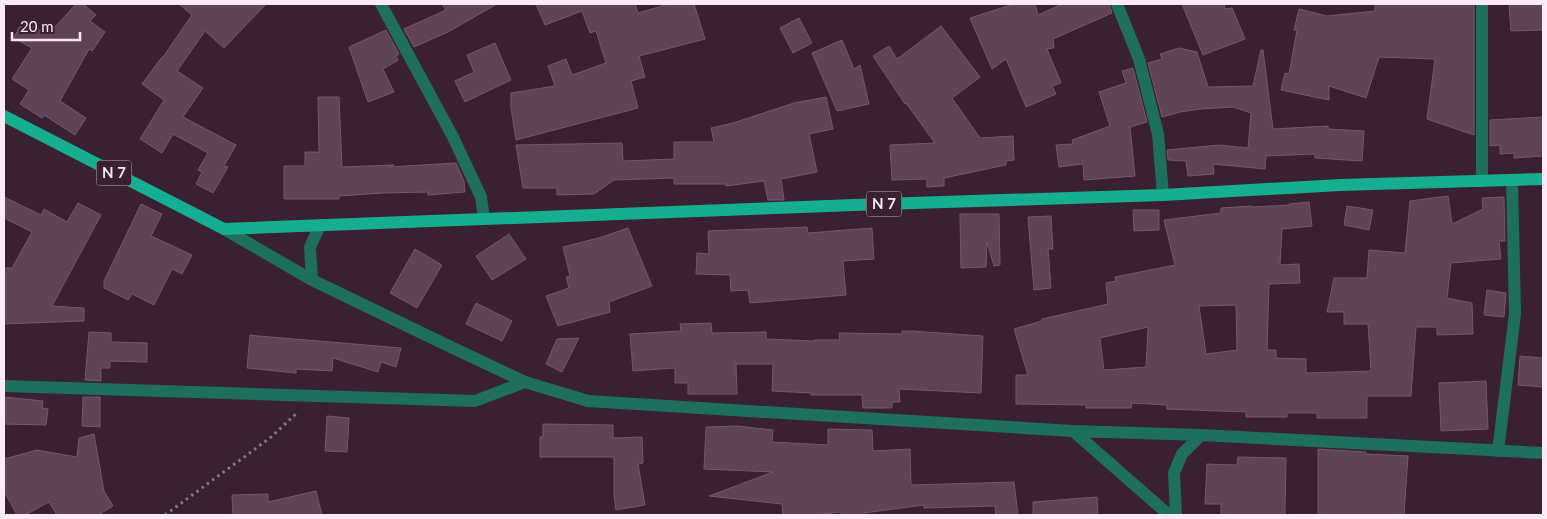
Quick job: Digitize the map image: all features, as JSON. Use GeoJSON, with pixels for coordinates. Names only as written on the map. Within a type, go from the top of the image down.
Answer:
{"type":"FeatureCollection","features":[{"type":"Feature","properties":{"kind":"main road","name":"N 7"},"geometry":{"type":"LineString","coordinates":[[4,116],[224,229],[1163,196],[1340,185],[1543,179]]}},
{"type":"Feature","properties":{"kind":"street"},"geometry":{"type":"LineString","coordinates":[[381,4],[453,137],[481,197],[484,219]]}},
{"type":"Feature","properties":{"kind":"street"},"geometry":{"type":"LineString","coordinates":[[1117,4],[1139,59],[1158,134],[1163,196]]}},
{"type":"Feature","properties":{"kind":"street"},"geometry":{"type":"LineString","coordinates":[[1482,4],[1482,181]]}},
{"type":"Feature","properties":{"kind":"street"},"geometry":{"type":"LineString","coordinates":[[1498,452],[1514,314],[1512,181]]}},
{"type":"Feature","properties":{"kind":"street"},"geometry":{"type":"LineString","coordinates":[[312,280],[310,247],[320,226]]}},
{"type":"Feature","properties":{"kind":"street"},"geometry":{"type":"LineString","coordinates":[[224,229],[312,280],[525,382],[588,401],[1074,431],[1201,435],[1543,453]]}},
{"type":"Feature","properties":{"kind":"street"},"geometry":{"type":"LineString","coordinates":[[4,386],[475,401],[525,382]]}},
{"type":"Feature","properties":{"kind":"street"},"geometry":{"type":"LineString","coordinates":[[1074,431],[1168,515]]}},
{"type":"Feature","properties":{"kind":"street"},"geometry":{"type":"LineString","coordinates":[[1176,515],[1174,473],[1182,454],[1201,435]]}},
{"type":"Feature","properties":{"kind":"path"},"geometry":{"type":"LineString","coordinates":[[165,515],[270,438],[316,396]]}},
{"type":"Feature","properties":{"kind":"building"},"geometry":{"type":"Polygon","coordinates":[[[76,4],[83,4],[96,15],[90,21],[105,32],[92,51],[89,49],[60,101],[86,118],[75,135],[44,115],[42,118],[20,104],[29,90],[12,79],[32,48],[14,38],[22,21],[43,32],[49,24],[55,27],[76,4]]]}},
{"type":"Feature","properties":{"kind":"building"},"geometry":{"type":"Polygon","coordinates":[[[179,4],[266,4],[224,48],[205,31],[177,71],[203,88],[183,117],[236,145],[224,166],[228,167],[213,193],[196,184],[202,172],[198,170],[208,153],[173,134],[162,153],[140,139],[164,100],[142,84],[192,15],[179,4]]]}},
{"type":"Feature","properties":{"kind":"building"},"geometry":{"type":"Polygon","coordinates":[[[442,4],[497,4],[448,32],[414,47],[404,29],[446,10],[442,4]]]}},
{"type":"Feature","properties":{"kind":"building"},"geometry":{"type":"Polygon","coordinates":[[[536,4],[635,4],[638,13],[669,4],[694,4],[705,39],[639,56],[645,77],[631,81],[638,108],[516,140],[511,108],[511,93],[555,86],[548,66],[566,59],[572,75],[606,63],[596,31],[590,33],[582,11],[545,25],[536,4]]]}},
{"type":"Feature","properties":{"kind":"building"},"geometry":{"type":"Polygon","coordinates":[[[1014,4],[1035,4],[1038,15],[1062,4],[1109,4],[1112,13],[1053,39],[1054,48],[1047,49],[1061,83],[1052,86],[1056,94],[1026,107],[1006,59],[992,69],[970,18],[1014,4]]]}},
{"type":"Feature","properties":{"kind":"building"},"geometry":{"type":"Polygon","coordinates":[[[1182,4],[1224,4],[1225,9],[1232,8],[1245,39],[1203,55],[1182,4]]]}},
{"type":"Feature","properties":{"kind":"building"},"geometry":{"type":"Polygon","coordinates":[[[1375,4],[1474,4],[1474,135],[1427,119],[1435,59],[1379,57],[1366,98],[1329,86],[1329,100],[1281,90],[1285,73],[1289,74],[1297,30],[1294,30],[1299,9],[1327,16],[1375,11],[1375,4]]]}},
{"type":"Feature","properties":{"kind":"building"},"geometry":{"type":"Polygon","coordinates":[[[1509,4],[1543,4],[1543,30],[1511,31],[1509,4]]]}},
{"type":"Feature","properties":{"kind":"building"},"geometry":{"type":"Polygon","coordinates":[[[799,18],[812,43],[793,53],[780,28],[799,18]]]}},
{"type":"Feature","properties":{"kind":"building"},"geometry":{"type":"Polygon","coordinates":[[[941,26],[980,77],[952,98],[980,138],[1013,136],[1014,160],[1006,161],[1006,165],[944,178],[944,186],[927,187],[927,179],[892,180],[890,145],[935,143],[905,104],[873,56],[889,46],[897,59],[941,26]]]}},
{"type":"Feature","properties":{"kind":"building"},"geometry":{"type":"Polygon","coordinates":[[[386,30],[399,54],[396,56],[398,60],[383,69],[394,92],[368,102],[349,47],[386,30]]]}},
{"type":"Feature","properties":{"kind":"building"},"geometry":{"type":"Polygon","coordinates":[[[842,40],[854,69],[860,65],[869,104],[837,111],[812,53],[842,40]]]}},
{"type":"Feature","properties":{"kind":"building"},"geometry":{"type":"Polygon","coordinates":[[[495,43],[511,80],[465,102],[455,81],[474,72],[467,55],[495,43]]]}},
{"type":"Feature","properties":{"kind":"building"},"geometry":{"type":"Polygon","coordinates":[[[1179,48],[1197,52],[1208,87],[1253,86],[1261,50],[1263,50],[1273,129],[1328,126],[1328,129],[1364,131],[1362,161],[1315,158],[1315,154],[1266,156],[1265,169],[1213,164],[1214,174],[1188,176],[1186,161],[1168,160],[1167,150],[1219,145],[1248,148],[1251,113],[1233,107],[1200,109],[1162,117],[1148,63],[1162,59],[1160,54],[1179,48]]]}},
{"type":"Feature","properties":{"kind":"building"},"geometry":{"type":"Polygon","coordinates":[[[1133,68],[1147,122],[1130,127],[1135,176],[1084,180],[1083,164],[1059,167],[1056,145],[1073,144],[1072,140],[1110,126],[1099,92],[1126,83],[1122,71],[1133,68]]]}},
{"type":"Feature","properties":{"kind":"building"},"geometry":{"type":"Polygon","coordinates":[[[318,97],[339,97],[342,167],[394,165],[389,167],[456,163],[464,181],[465,192],[428,195],[428,192],[383,193],[339,196],[339,199],[284,199],[284,166],[305,166],[305,152],[319,152],[318,97]]]}},
{"type":"Feature","properties":{"kind":"building"},"geometry":{"type":"Polygon","coordinates":[[[826,97],[833,129],[809,134],[817,172],[781,179],[784,200],[768,200],[764,181],[726,186],[726,184],[674,184],[674,178],[614,180],[594,194],[557,195],[557,188],[523,188],[516,145],[622,143],[623,161],[674,159],[674,142],[714,142],[711,128],[733,123],[794,103],[826,97]]]}},
{"type":"Feature","properties":{"kind":"building"},"geometry":{"type":"Polygon","coordinates":[[[1543,117],[1543,156],[1514,158],[1514,153],[1500,154],[1500,145],[1490,146],[1490,120],[1543,117]]]}},
{"type":"Feature","properties":{"kind":"building"},"geometry":{"type":"Polygon","coordinates":[[[1448,196],[1452,224],[1483,209],[1482,198],[1504,197],[1505,241],[1499,241],[1501,259],[1451,263],[1447,298],[1472,303],[1473,334],[1437,335],[1437,327],[1416,327],[1411,396],[1367,396],[1367,418],[1317,418],[1317,413],[1287,413],[1287,417],[1246,417],[1246,412],[1167,409],[1167,405],[1132,403],[1131,408],[1086,408],[1086,405],[1016,404],[1016,375],[1028,375],[1014,329],[1042,321],[1042,319],[1108,304],[1106,283],[1116,281],[1115,277],[1175,265],[1164,220],[1221,213],[1221,208],[1289,205],[1309,202],[1312,226],[1282,229],[1280,265],[1299,264],[1300,283],[1269,284],[1267,350],[1276,350],[1276,358],[1306,359],[1306,373],[1371,371],[1368,324],[1344,324],[1344,312],[1327,312],[1334,278],[1367,278],[1369,250],[1405,253],[1410,201],[1448,196]],[[1236,305],[1199,306],[1206,354],[1237,350],[1236,305]],[[1148,327],[1100,338],[1104,370],[1146,367],[1148,327]]]}},
{"type":"Feature","properties":{"kind":"building"},"geometry":{"type":"Polygon","coordinates":[[[4,197],[41,215],[44,209],[67,222],[78,203],[101,215],[52,306],[84,308],[84,321],[4,324],[4,268],[12,268],[32,232],[4,218],[4,197]]]}},
{"type":"Feature","properties":{"kind":"building"},"geometry":{"type":"Polygon","coordinates":[[[141,204],[162,214],[151,236],[192,255],[182,274],[172,269],[154,305],[132,294],[128,300],[104,288],[104,281],[141,204]]]}},
{"type":"Feature","properties":{"kind":"building"},"geometry":{"type":"Polygon","coordinates":[[[1347,206],[1373,210],[1369,230],[1344,225],[1347,206]]]}},
{"type":"Feature","properties":{"kind":"building"},"geometry":{"type":"Polygon","coordinates":[[[1133,210],[1159,210],[1159,230],[1134,231],[1133,210]]]}},
{"type":"Feature","properties":{"kind":"building"},"geometry":{"type":"Polygon","coordinates":[[[960,214],[999,214],[1000,265],[994,266],[987,242],[986,267],[961,268],[960,214]]]}},
{"type":"Feature","properties":{"kind":"building"},"geometry":{"type":"Polygon","coordinates":[[[1051,216],[1053,249],[1048,249],[1051,288],[1034,290],[1028,217],[1051,216]]]}},
{"type":"Feature","properties":{"kind":"building"},"geometry":{"type":"Polygon","coordinates":[[[807,227],[808,233],[872,228],[874,259],[843,261],[846,295],[750,303],[748,290],[731,291],[730,275],[696,274],[697,253],[709,254],[708,231],[807,227]]]}},
{"type":"Feature","properties":{"kind":"building"},"geometry":{"type":"Polygon","coordinates":[[[628,228],[652,286],[609,302],[610,312],[558,326],[546,296],[569,288],[566,277],[570,276],[563,247],[628,228]]]}},
{"type":"Feature","properties":{"kind":"building"},"geometry":{"type":"Polygon","coordinates":[[[509,234],[526,259],[492,280],[476,256],[509,234]]]}},
{"type":"Feature","properties":{"kind":"building"},"geometry":{"type":"Polygon","coordinates":[[[415,249],[442,265],[417,308],[390,293],[415,249]]]}},
{"type":"Feature","properties":{"kind":"building"},"geometry":{"type":"Polygon","coordinates":[[[1487,290],[1506,293],[1504,317],[1484,315],[1487,290]]]}},
{"type":"Feature","properties":{"kind":"building"},"geometry":{"type":"Polygon","coordinates":[[[476,303],[512,321],[502,341],[466,324],[476,303]]]}},
{"type":"Feature","properties":{"kind":"building"},"geometry":{"type":"Polygon","coordinates":[[[711,323],[712,333],[766,332],[766,339],[840,340],[839,333],[902,334],[902,331],[983,336],[981,393],[899,389],[900,402],[892,402],[892,408],[863,408],[862,395],[811,395],[811,393],[772,391],[773,364],[736,364],[737,394],[688,394],[688,383],[675,383],[675,368],[633,371],[630,334],[681,331],[680,324],[711,323]]]}},
{"type":"Feature","properties":{"kind":"building"},"geometry":{"type":"Polygon","coordinates":[[[89,332],[111,333],[111,342],[147,343],[147,362],[110,361],[110,368],[101,368],[101,381],[85,380],[89,332]]]}},
{"type":"Feature","properties":{"kind":"building"},"geometry":{"type":"Polygon","coordinates":[[[250,335],[401,348],[396,367],[381,362],[378,372],[333,358],[332,371],[296,369],[296,373],[247,368],[250,335]]]}},
{"type":"Feature","properties":{"kind":"building"},"geometry":{"type":"Polygon","coordinates":[[[579,338],[562,372],[546,364],[557,339],[579,338]]]}},
{"type":"Feature","properties":{"kind":"building"},"geometry":{"type":"Polygon","coordinates":[[[1520,356],[1543,358],[1543,387],[1518,385],[1520,356]]]}},
{"type":"Feature","properties":{"kind":"building"},"geometry":{"type":"Polygon","coordinates":[[[1486,381],[1488,429],[1441,431],[1439,383],[1486,381]]]}},
{"type":"Feature","properties":{"kind":"building"},"geometry":{"type":"Polygon","coordinates":[[[4,397],[43,401],[42,408],[48,409],[46,425],[4,424],[4,397]]]}},
{"type":"Feature","properties":{"kind":"building"},"geometry":{"type":"Polygon","coordinates":[[[83,397],[100,397],[100,427],[82,426],[83,397]]]}},
{"type":"Feature","properties":{"kind":"building"},"geometry":{"type":"Polygon","coordinates":[[[327,416],[349,418],[347,452],[325,451],[327,416]]]}},
{"type":"Feature","properties":{"kind":"building"},"geometry":{"type":"Polygon","coordinates":[[[543,424],[613,425],[613,438],[642,437],[643,463],[638,464],[645,505],[616,510],[614,457],[540,457],[540,437],[543,437],[543,424]]]}},
{"type":"Feature","properties":{"kind":"building"},"geometry":{"type":"Polygon","coordinates":[[[738,426],[773,430],[772,442],[828,445],[828,429],[872,430],[873,451],[910,449],[911,485],[1014,482],[1018,515],[996,515],[995,506],[924,508],[924,505],[864,513],[865,515],[842,515],[841,512],[813,515],[783,515],[782,504],[709,496],[773,472],[704,469],[706,427],[738,426]]]}},
{"type":"Feature","properties":{"kind":"building"},"geometry":{"type":"Polygon","coordinates":[[[94,434],[104,491],[113,506],[98,515],[57,515],[49,502],[25,515],[17,515],[4,491],[4,459],[37,450],[77,457],[79,438],[94,434]]]}},
{"type":"Feature","properties":{"kind":"building"},"geometry":{"type":"Polygon","coordinates":[[[1318,449],[1408,456],[1404,515],[1318,515],[1318,449]]]}},
{"type":"Feature","properties":{"kind":"building"},"geometry":{"type":"Polygon","coordinates":[[[1238,457],[1286,458],[1285,515],[1221,515],[1221,504],[1205,504],[1207,464],[1237,465],[1238,457]]]}},
{"type":"Feature","properties":{"kind":"building"},"geometry":{"type":"Polygon","coordinates":[[[316,491],[322,515],[233,515],[232,495],[268,494],[268,502],[316,491]]]}},
{"type":"Feature","properties":{"kind":"building"},"geometry":{"type":"Polygon","coordinates":[[[1097,497],[1098,515],[1033,515],[1033,502],[1097,497]]]}}]}
